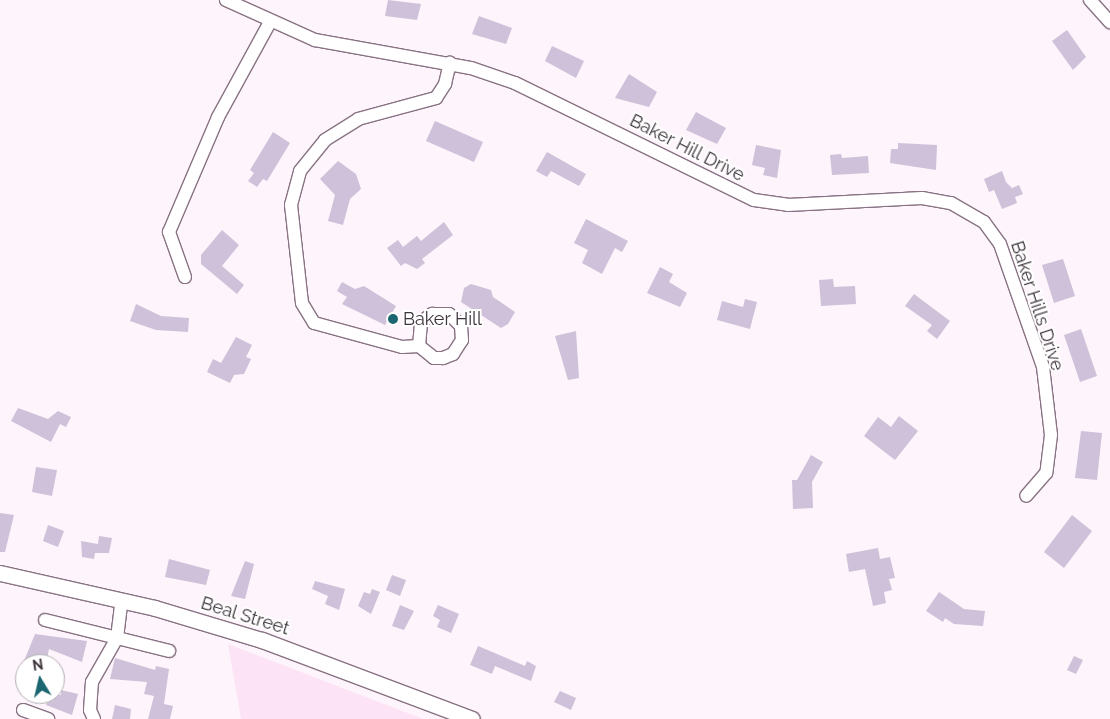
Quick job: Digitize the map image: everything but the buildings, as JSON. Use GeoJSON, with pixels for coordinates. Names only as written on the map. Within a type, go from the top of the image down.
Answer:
{"type":"FeatureCollection","features":[{"type":"Feature","properties":{"kind":"street","name":"Baker Hill Drive"},"geometry":{"type":"LineString","coordinates":[[226,0],[270,22],[329,44],[450,63],[491,74],[565,104],[708,181],[754,200],[807,204],[900,198],[951,203]]}},
{"type":"Feature","properties":{"kind":"street"},"geometry":{"type":"LineString","coordinates":[[1090,0],[1110,22]]}},
{"type":"Feature","properties":{"kind":"street"},"geometry":{"type":"LineString","coordinates":[[185,277],[170,232],[218,118],[270,22]]}},
{"type":"Feature","properties":{"kind":"street"},"geometry":{"type":"LineString","coordinates":[[419,346],[393,345],[314,323],[302,303],[291,205],[300,171],[325,140],[358,119],[436,98],[445,84],[450,63]]}},
{"type":"Feature","properties":{"kind":"street","name":"Baker Hills Drive"},"geometry":{"type":"LineString","coordinates":[[951,203],[984,222],[1000,244],[1043,368],[1051,435],[1046,473],[1026,496]]}},
{"type":"Feature","properties":{"kind":"street","name":"Beal Street"},"geometry":{"type":"LineString","coordinates":[[0,573],[122,600],[313,657],[472,719]]}},
{"type":"Feature","properties":{"kind":"street"},"geometry":{"type":"LineString","coordinates":[[89,716],[92,682],[117,638],[122,600]]}},
{"type":"Feature","properties":{"kind":"street"},"geometry":{"type":"LineString","coordinates":[[45,620],[169,650]]}},
{"type":"Feature","properties":{"kind":"street"},"geometry":{"type":"LineString","coordinates":[[23,710],[48,719]]}},
{"type":"Feature","properties":{"kind":"shaded area"},"geometry":{"type":"Polygon","coordinates":[[[228,644],[423,719],[241,719],[228,644]]]}},
{"type":"Feature","properties":{"kind":"place","name":"Baker Hill"},"geometry":{"type":"Point","coordinates":[393,319]}}]}
